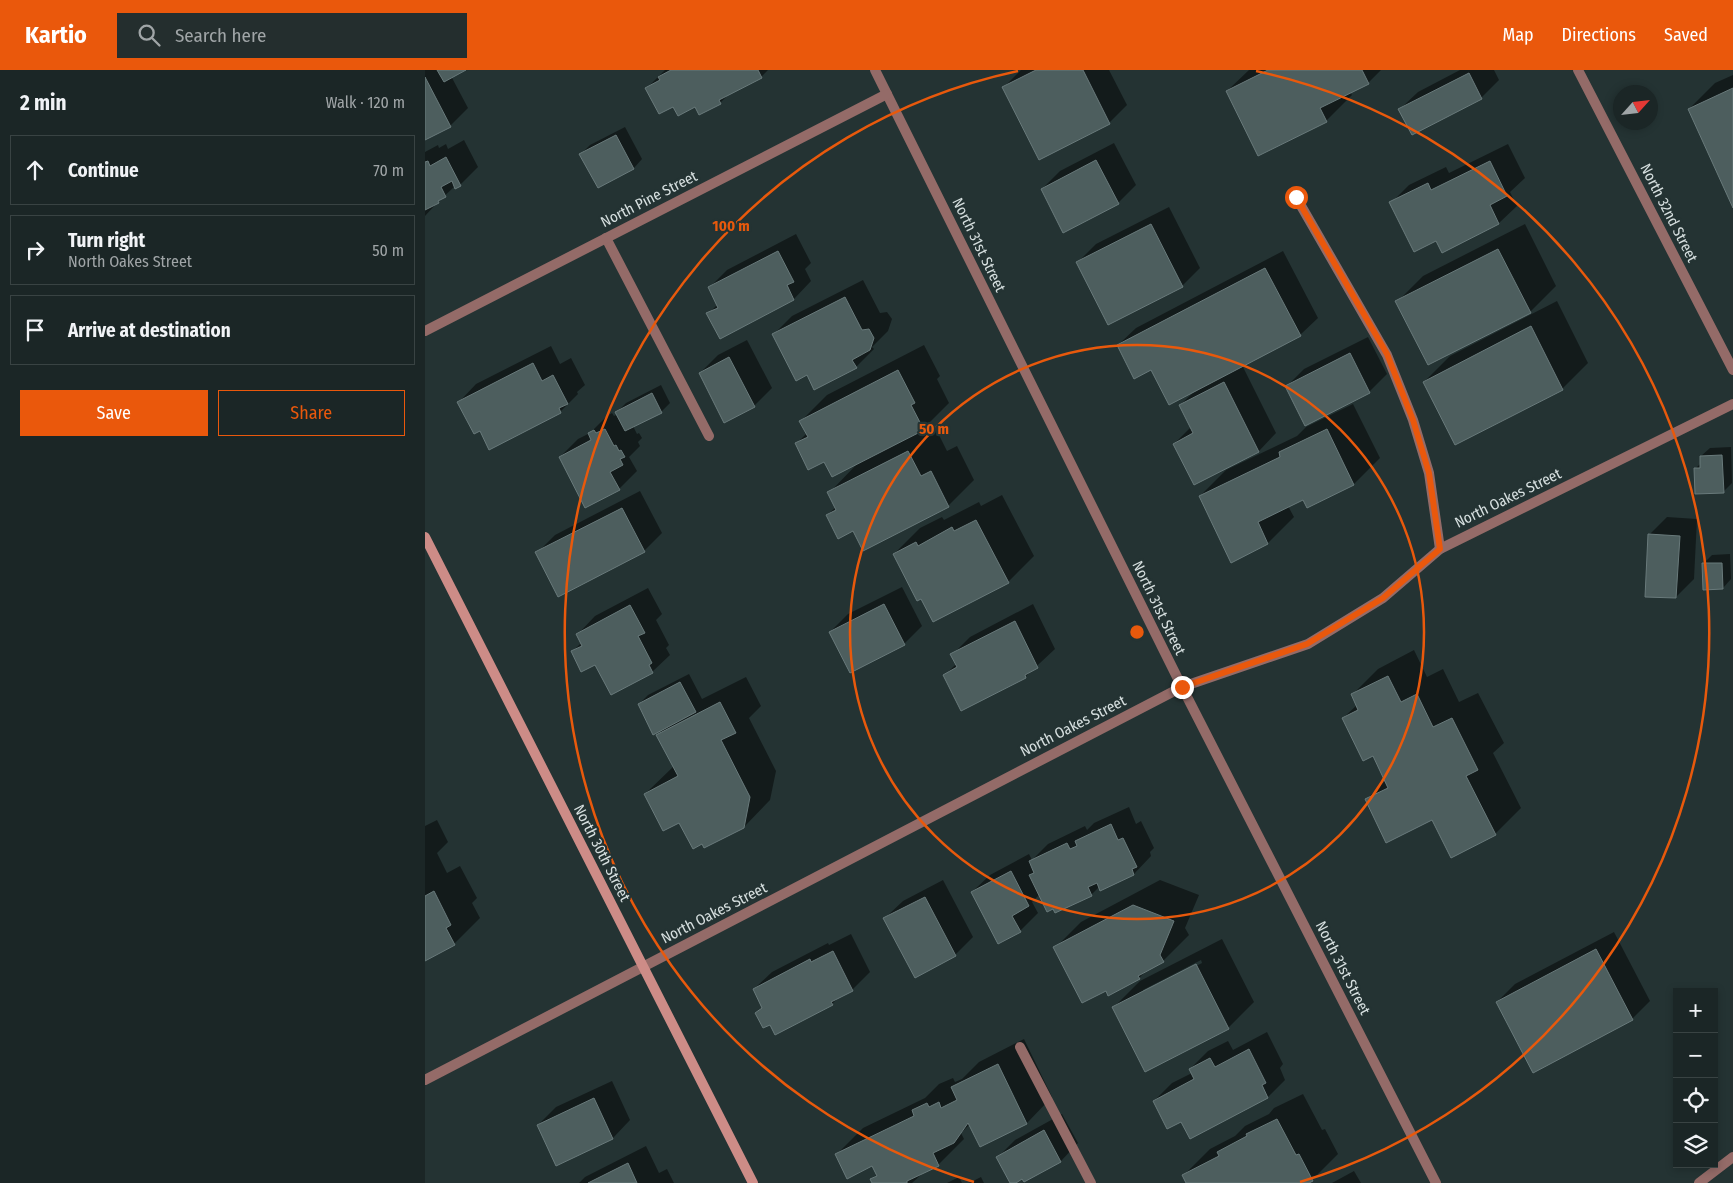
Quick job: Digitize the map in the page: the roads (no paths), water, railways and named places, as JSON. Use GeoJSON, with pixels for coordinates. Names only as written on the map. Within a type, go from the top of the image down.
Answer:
{"type":"FeatureCollection","features":[{"type":"Feature","properties":{"kind":"main road","name":"North 30th Street"},"geometry":{"type":"LineString","coordinates":[[425,537],[753,1183]]}},
{"type":"Feature","properties":{"kind":"street","name":"North 31st Street"},"geometry":{"type":"LineString","coordinates":[[875,70],[1182,687],[1436,1183]]}},
{"type":"Feature","properties":{"kind":"street","name":"North 32nd Street"},"geometry":{"type":"LineString","coordinates":[[1578,70],[1733,370]]}},
{"type":"Feature","properties":{"kind":"street","name":"North Pine Street"},"geometry":{"type":"LineString","coordinates":[[425,331],[887,94]]}},
{"type":"Feature","properties":{"kind":"street"},"geometry":{"type":"LineString","coordinates":[[1296,197],[1387,354],[1413,420],[1429,473],[1440,549]]}},
{"type":"Feature","properties":{"kind":"street"},"geometry":{"type":"LineString","coordinates":[[606,238],[709,436]]}},
{"type":"Feature","properties":{"kind":"street","name":"North Oakes Street"},"geometry":{"type":"LineString","coordinates":[[425,1080],[1182,687],[1307,644],[1383,598],[1440,549],[1733,404]]}},
{"type":"Feature","properties":{"kind":"street"},"geometry":{"type":"LineString","coordinates":[[1020,1047],[1091,1183]]}},
{"type":"Feature","properties":{"kind":"street"},"geometry":{"type":"LineString","coordinates":[[1699,1183],[1733,1157]]}}]}
